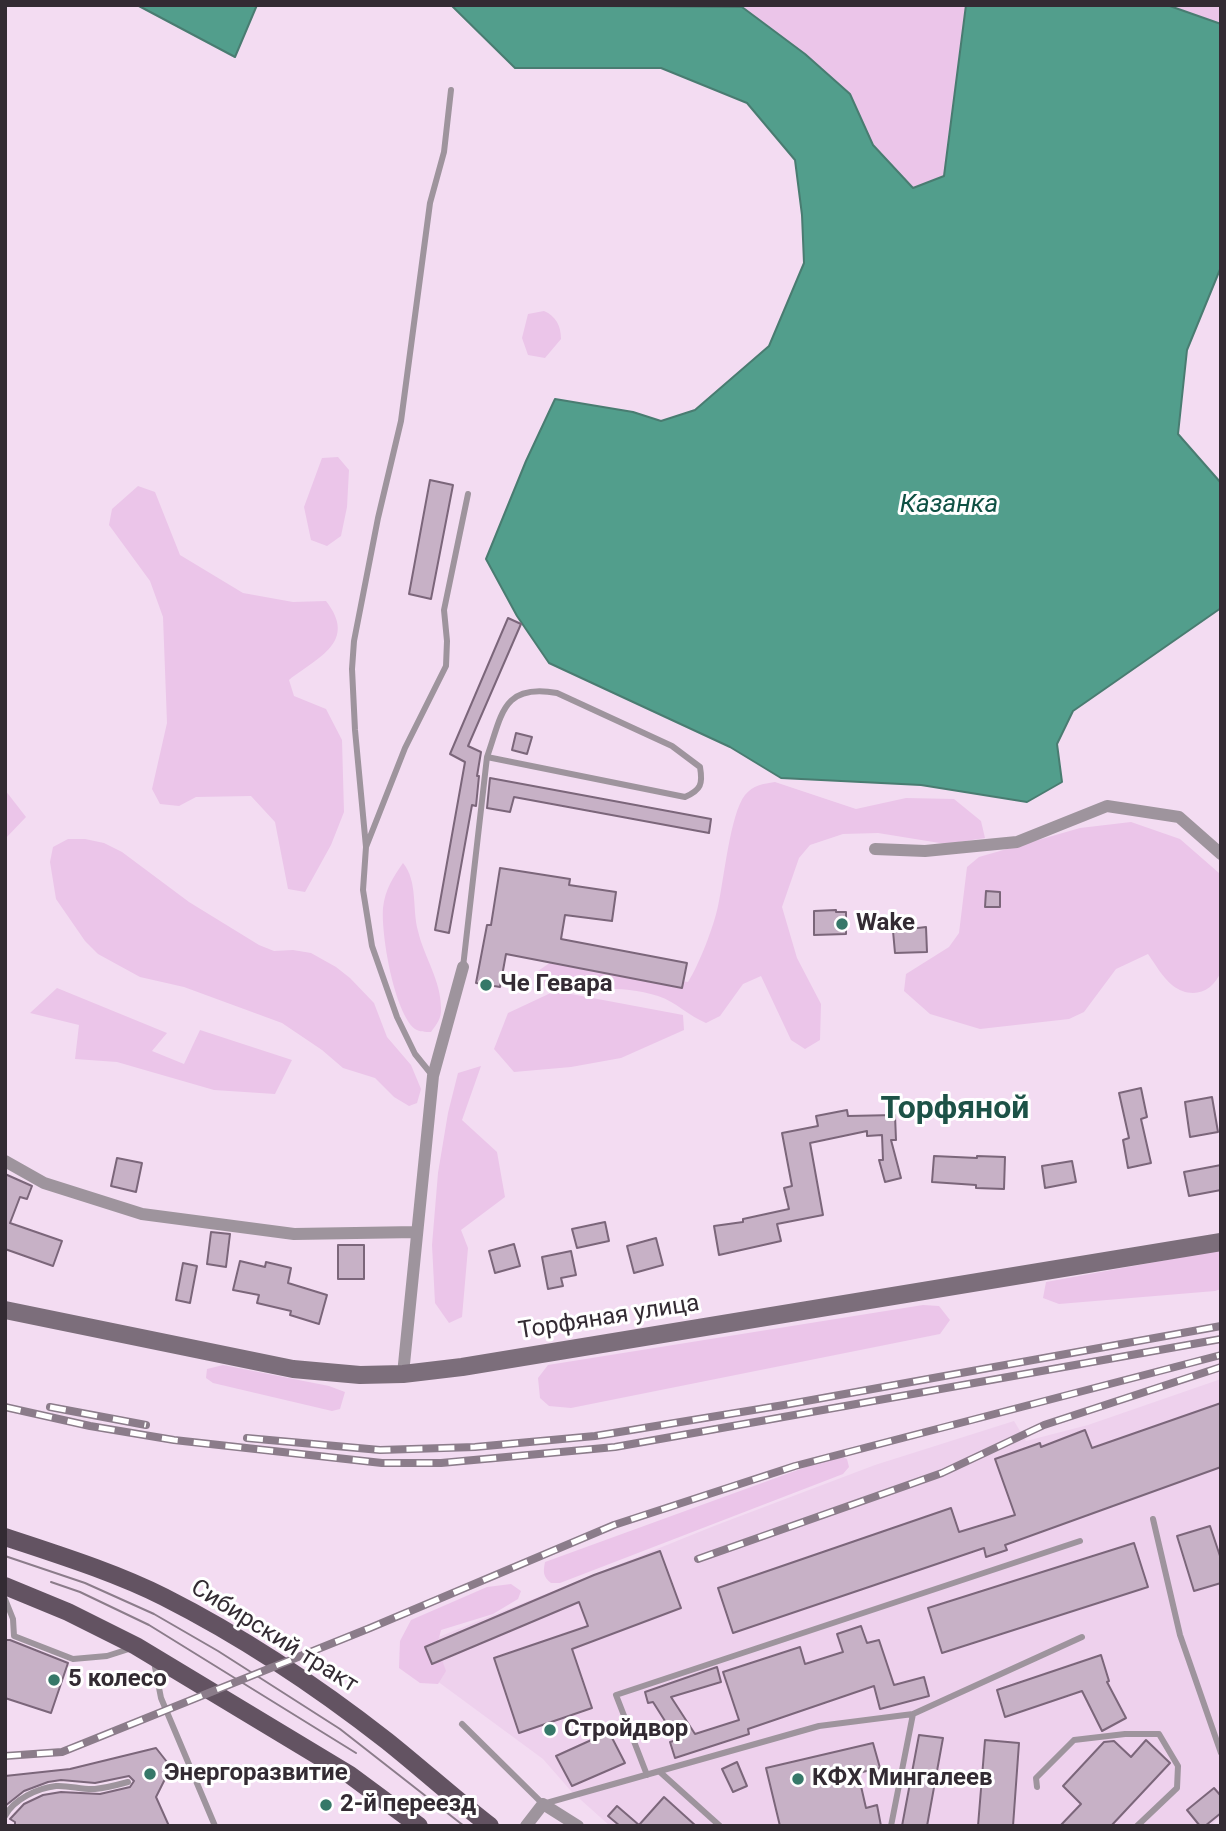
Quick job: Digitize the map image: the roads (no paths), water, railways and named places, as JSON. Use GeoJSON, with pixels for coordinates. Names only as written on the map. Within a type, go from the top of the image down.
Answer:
{"type":"FeatureCollection","features":[{"type":"Feature","properties":{"kind":"main road","name":"Сибирский тракт"},"geometry":{"type":"LineString","coordinates":[[5,1538],[91,1565],[164,1597],[274,1661],[388,1742],[490,1826]]}},
{"type":"Feature","properties":{"kind":"main road"},"geometry":{"type":"LineString","coordinates":[[5,1586],[68,1612],[136,1646],[350,1775],[419,1826]]}},
{"type":"Feature","properties":{"kind":"street"},"geometry":{"type":"LineString","coordinates":[[875,849],[925,851],[1017,842],[1107,806],[1179,817],[1221,853]]}},
{"type":"Feature","properties":{"kind":"street"},"geometry":{"type":"LineString","coordinates":[[403,1374],[433,1076],[463,967]]}},
{"type":"Feature","properties":{"kind":"street"},"geometry":{"type":"LineString","coordinates":[[5,1161],[44,1183],[142,1214],[294,1234],[417,1232]]}},
{"type":"Feature","properties":{"kind":"street","name":"Торфяная улица"},"geometry":{"type":"LineString","coordinates":[[5,1310],[293,1369],[360,1375],[403,1374],[517,1358],[1221,1242]]}},
{"type":"Feature","properties":{"kind":"street"},"geometry":{"type":"LineString","coordinates":[[526,1826],[543,1804],[578,1826]]}},
{"type":"Feature","properties":{"kind":"lane"},"geometry":{"type":"LineString","coordinates":[[433,1076],[415,1055],[397,1017],[372,946],[363,890],[366,848],[352,668],[354,641],[378,518],[401,421],[430,203],[444,152],[451,90]]}},
{"type":"Feature","properties":{"kind":"lane"},"geometry":{"type":"LineString","coordinates":[[366,848],[405,748],[446,666],[444,610],[468,494]]}},
{"type":"Feature","properties":{"kind":"lane"},"geometry":{"type":"LineString","coordinates":[[463,967],[487,757],[505,706],[517,695],[537,689],[556,693],[672,746],[700,767],[703,781],[698,791],[685,797],[487,757]]}},
{"type":"Feature","properties":{"kind":"lane"},"geometry":{"type":"LineString","coordinates":[[1153,1519],[1180,1634],[1221,1753]]}},
{"type":"Feature","properties":{"kind":"lane"},"geometry":{"type":"LineString","coordinates":[[648,1775],[616,1695],[1080,1541]]}},
{"type":"Feature","properties":{"kind":"lane"},"geometry":{"type":"LineString","coordinates":[[5,1599],[13,1619],[13,1636],[73,1659],[107,1656],[136,1646]]}},
{"type":"Feature","properties":{"kind":"lane"},"geometry":{"type":"LineString","coordinates":[[462,1724],[543,1804],[819,1726],[914,1714],[1082,1637]]}},
{"type":"Feature","properties":{"kind":"lane"},"geometry":{"type":"LineString","coordinates":[[153,1657],[161,1698],[215,1826]]}},
{"type":"Feature","properties":{"kind":"lane"},"geometry":{"type":"LineString","coordinates":[[891,1826],[914,1714]]}},
{"type":"Feature","properties":{"kind":"lane"},"geometry":{"type":"LineString","coordinates":[[1037,1787],[1036,1778],[1074,1740],[1125,1734],[1158,1734],[1178,1766],[1177,1788],[1137,1826]]}},
{"type":"Feature","properties":{"kind":"lane"},"geometry":{"type":"LineString","coordinates":[[660,1772],[720,1826]]}},
{"type":"Feature","properties":{"kind":"lane"},"geometry":{"type":"LineString","coordinates":[[5,1816],[10,1807],[20,1800],[44,1789],[57,1786],[97,1789],[128,1782]]}},
{"type":"Feature","properties":{"kind":"water"},"geometry":{"type":"Polygon","coordinates":[[[137,5],[257,5],[235,57],[137,5]]]}},
{"type":"Feature","properties":{"kind":"water","name":"Казанка"},"geometry":{"type":"Polygon","coordinates":[[[451,5],[742,7],[805,54],[850,94],[873,145],[913,188],[944,176],[966,5],[1167,5],[1221,24],[1221,267],[1187,350],[1178,434],[1221,483],[1221,608],[1073,711],[1057,744],[1062,782],[1027,802],[921,785],[781,778],[730,747],[549,663],[517,616],[486,559],[555,399],[633,412],[661,421],[695,410],[769,346],[804,263],[802,215],[795,160],[747,103],[661,68],[515,68],[451,5]]]}},
{"type":"Feature","properties":{"kind":"tram line"},"geometry":{"type":"LineString","coordinates":[[5,1556],[85,1583],[154,1614],[218,1651],[340,1729],[464,1826]]}},
{"type":"Feature","properties":{"kind":"tram line"},"geometry":{"type":"LineString","coordinates":[[51,1582],[80,1592],[149,1625],[356,1753]]}},
{"type":"Feature","properties":{"kind":"railway"},"geometry":{"type":"LineString","coordinates":[[247,1438],[380,1450],[475,1447],[595,1436],[784,1405],[1221,1326]]}},
{"type":"Feature","properties":{"kind":"railway"},"geometry":{"type":"LineString","coordinates":[[5,1407],[90,1426],[174,1440],[382,1463],[441,1463],[615,1447],[1221,1339]]}},
{"type":"Feature","properties":{"kind":"railway"},"geometry":{"type":"LineString","coordinates":[[5,1756],[62,1752],[370,1628],[614,1525],[795,1466],[1221,1355]]}},
{"type":"Feature","properties":{"kind":"railway"},"geometry":{"type":"LineString","coordinates":[[698,1559],[942,1473],[1044,1425],[1221,1367]]}},
{"type":"Feature","properties":{"kind":"railway"},"geometry":{"type":"LineString","coordinates":[[50,1407],[146,1425]]}},
{"type":"Feature","properties":{"kind":"place","name":"Wake"},"geometry":{"type":"Point","coordinates":[842,924]}},
{"type":"Feature","properties":{"kind":"place","name":"Че Гевара"},"geometry":{"type":"Point","coordinates":[486,985]}},
{"type":"Feature","properties":{"kind":"place","name":"5 колесо"},"geometry":{"type":"Point","coordinates":[54,1680]}},
{"type":"Feature","properties":{"kind":"place","name":"Стройдвор"},"geometry":{"type":"Point","coordinates":[550,1730]}},
{"type":"Feature","properties":{"kind":"place","name":"Энергоразвитие"},"geometry":{"type":"Point","coordinates":[150,1774]}},
{"type":"Feature","properties":{"kind":"place","name":"КФХ Мингалеев"},"geometry":{"type":"Point","coordinates":[798,1779]}},
{"type":"Feature","properties":{"kind":"place","name":"2-й переезд"},"geometry":{"type":"Point","coordinates":[326,1805]}},
{"type":"Feature","properties":{"kind":"district","name":"Торфяной"},"geometry":{"type":"Point","coordinates":[955,1110]}}]}
